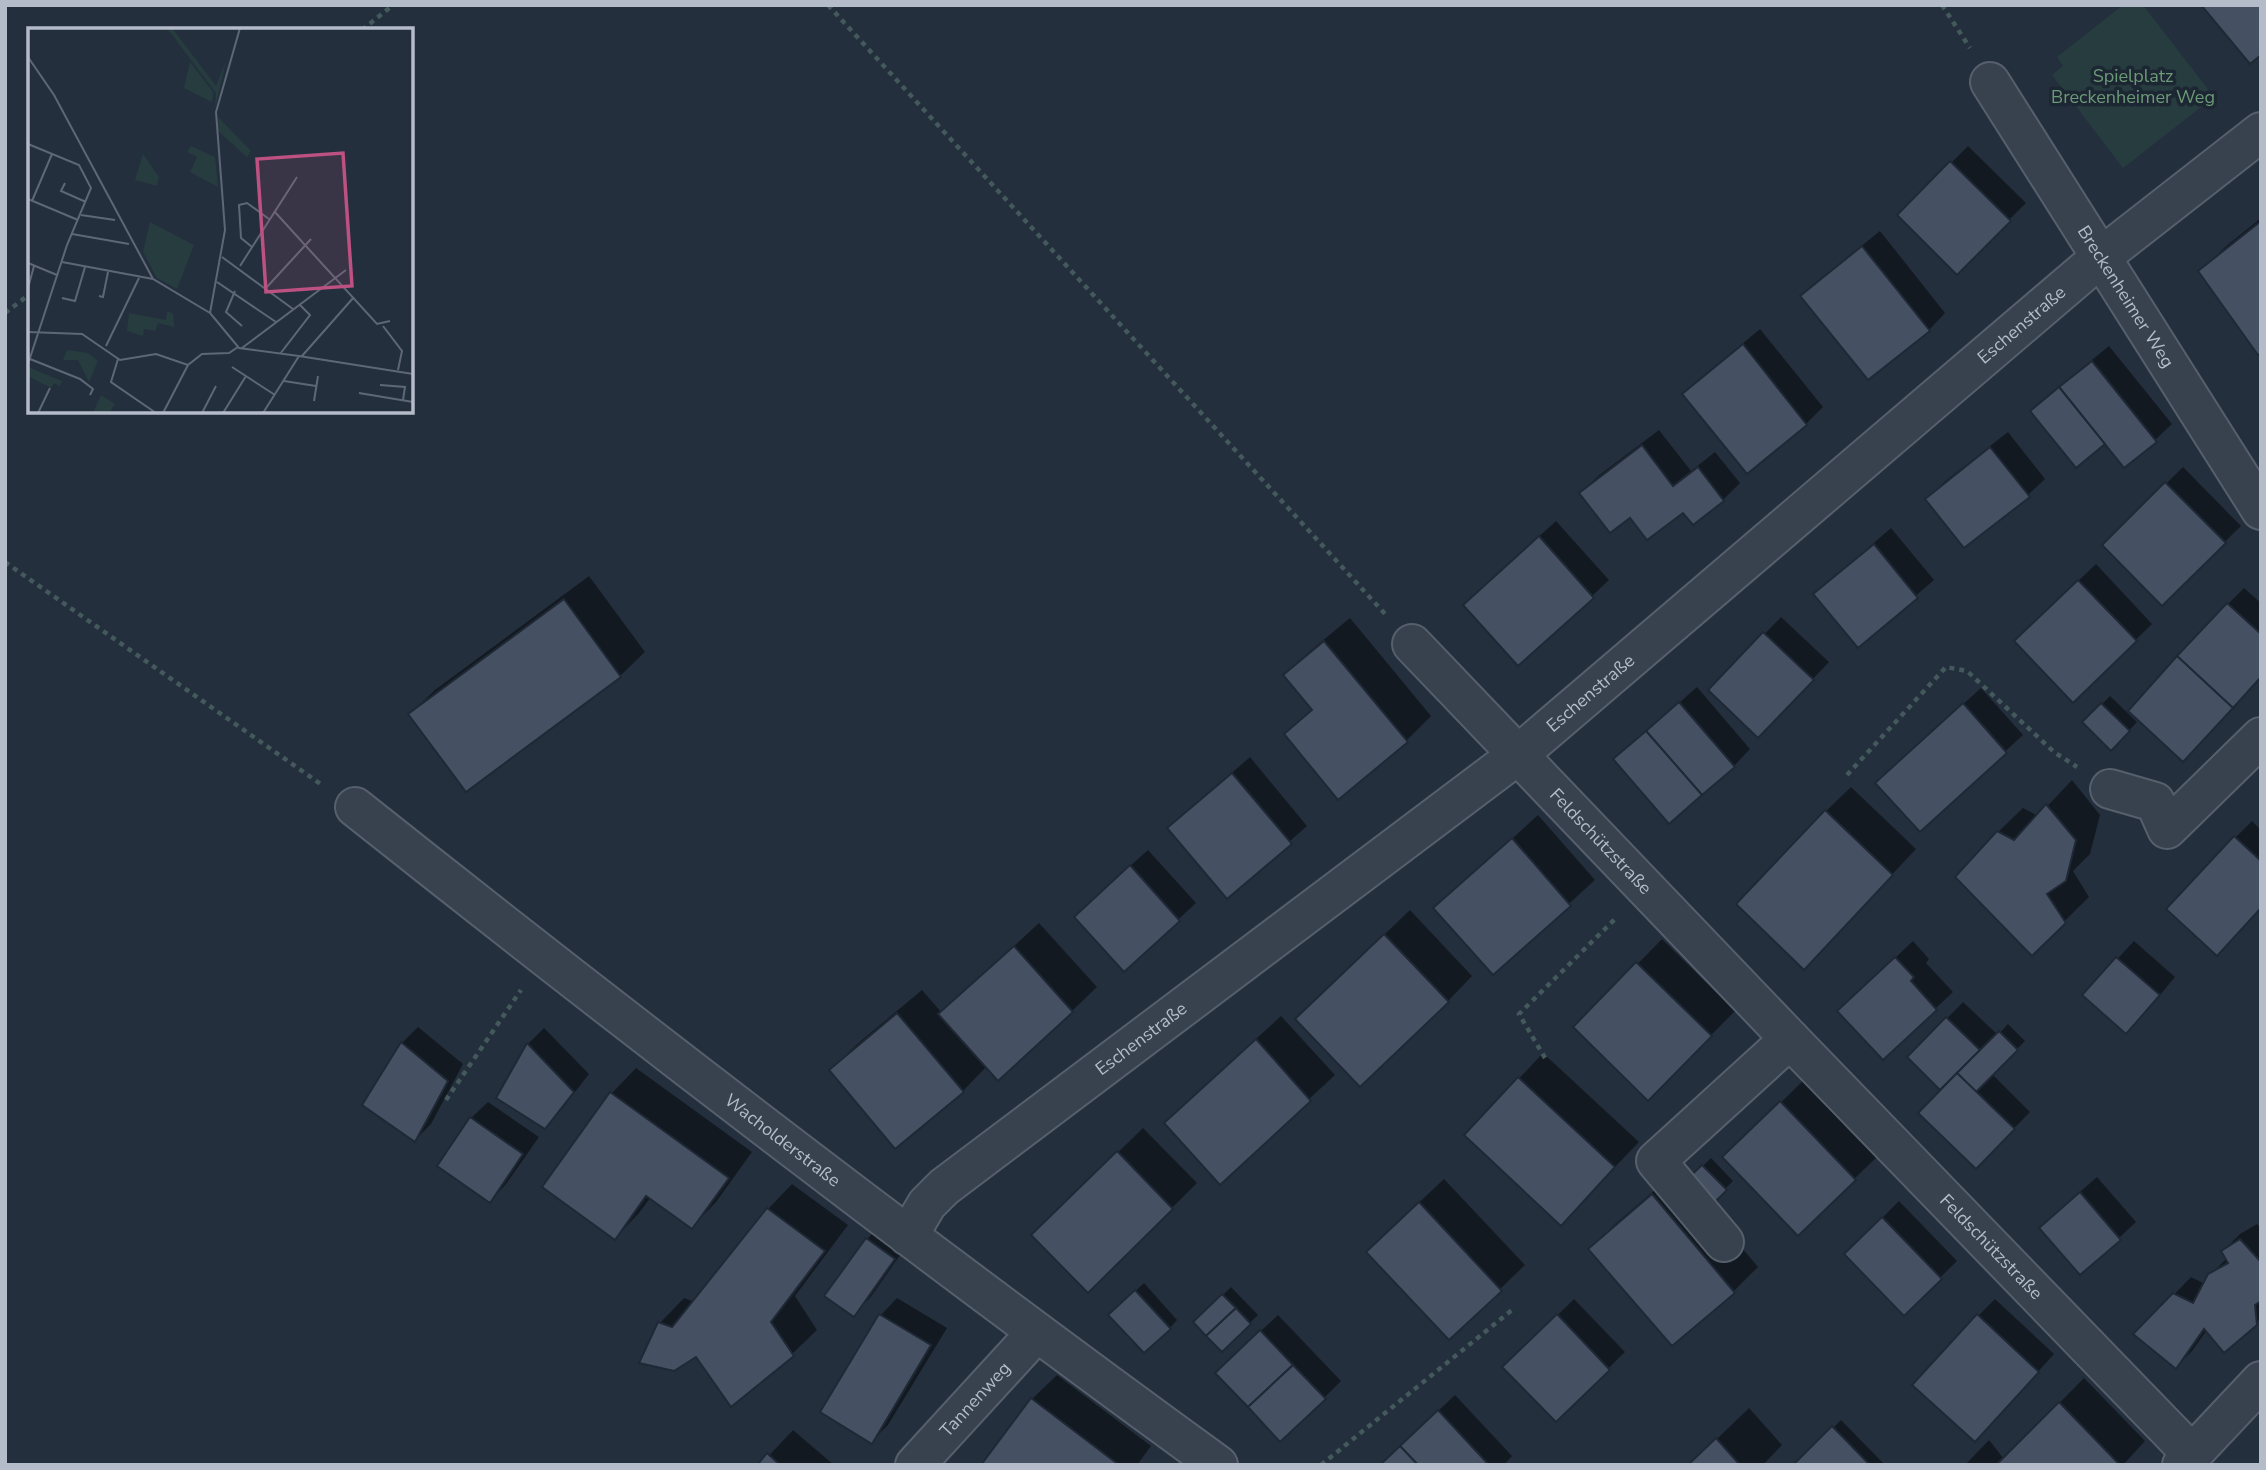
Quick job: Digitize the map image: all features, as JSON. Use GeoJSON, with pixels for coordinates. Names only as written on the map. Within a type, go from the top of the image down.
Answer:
{"type":"FeatureCollection","features":[{"type":"Feature","properties":{"kind":"street","name":"Breckenheimer Weg"},"geometry":{"type":"LineString","coordinates":[[1990,82],[2261,510]]}},
{"type":"Feature","properties":{"kind":"street","name":"Eschenstraße"},"geometry":{"type":"LineString","coordinates":[[908,1236],[927,1204],[944,1187],[1519,754],[2101,257],[2261,132]]}},
{"type":"Feature","properties":{"kind":"street","name":"Feldschützstraße"},"geometry":{"type":"LineString","coordinates":[[1412,644],[1647,888],[2187,1459]]}},
{"type":"Feature","properties":{"kind":"street"},"geometry":{"type":"LineString","coordinates":[[2110,789],[2155,802],[2167,829],[2261,737]]}},
{"type":"Feature","properties":{"kind":"street","name":"Wacholderstraße"},"geometry":{"type":"LineString","coordinates":[[355,807],[543,957],[908,1236],[1218,1465]]}},
{"type":"Feature","properties":{"kind":"street"},"geometry":{"type":"LineString","coordinates":[[1724,1242],[1656,1161],[1790,1040]]}},
{"type":"Feature","properties":{"kind":"street","name":"Tannenweg"},"geometry":{"type":"LineString","coordinates":[[915,1465],[1036,1333]]}},
{"type":"Feature","properties":{"kind":"street"},"geometry":{"type":"LineString","coordinates":[[2187,1459],[2261,1381]]}},
{"type":"Feature","properties":{"kind":"path"},"geometry":{"type":"LineString","coordinates":[[364,28],[393,5]]}},
{"type":"Feature","properties":{"kind":"path"},"geometry":{"type":"LineString","coordinates":[[828,5],[1412,644]]}},
{"type":"Feature","properties":{"kind":"path"},"geometry":{"type":"LineString","coordinates":[[1942,5],[1990,82]]}},
{"type":"Feature","properties":{"kind":"path"},"geometry":{"type":"LineString","coordinates":[[5,313],[28,296]]}},
{"type":"Feature","properties":{"kind":"path"},"geometry":{"type":"LineString","coordinates":[[5,562],[355,807]]}},
{"type":"Feature","properties":{"kind":"path"},"geometry":{"type":"LineString","coordinates":[[1847,775],[1946,667],[1967,671],[2054,752],[2110,789]]}},
{"type":"Feature","properties":{"kind":"path"},"geometry":{"type":"LineString","coordinates":[[1545,1058],[1519,1014],[1647,888]]}},
{"type":"Feature","properties":{"kind":"path"},"geometry":{"type":"LineString","coordinates":[[446,1100],[543,957]]}},
{"type":"Feature","properties":{"kind":"path"},"geometry":{"type":"LineString","coordinates":[[1321,1465],[1511,1310]]}},
{"type":"Feature","properties":{"kind":"green space","name":"Spielplatz Breckenheimer Weg"},"geometry":{"type":"Polygon","coordinates":[[[2123,5],[2143,5],[2214,97],[2123,168],[2052,75],[2063,66],[2057,57],[2123,5]]]}},
{"type":"Feature","properties":{"kind":"building"},"geometry":{"type":"Polygon","coordinates":[[[2201,5],[2261,5],[2261,55],[2250,64],[2201,5]]]}},
{"type":"Feature","properties":{"kind":"building"},"geometry":{"type":"Polygon","coordinates":[[[1950,161],[2011,221],[1957,275],[1897,215],[1950,161]]]}},
{"type":"Feature","properties":{"kind":"building"},"geometry":{"type":"Polygon","coordinates":[[[2261,221],[2261,353],[2258,355],[2198,271],[2261,221]]]}},
{"type":"Feature","properties":{"kind":"building"},"geometry":{"type":"Polygon","coordinates":[[[1862,246],[1930,331],[1868,380],[1800,296],[1862,246]]]}},
{"type":"Feature","properties":{"kind":"building"},"geometry":{"type":"Polygon","coordinates":[[[1743,344],[1807,425],[1747,474],[1682,394],[1743,344]]]}},
{"type":"Feature","properties":{"kind":"building"},"geometry":{"type":"Polygon","coordinates":[[[2092,361],[2157,442],[2124,468],[2059,387],[2092,361]]]}},
{"type":"Feature","properties":{"kind":"building"},"geometry":{"type":"Polygon","coordinates":[[[2059,387],[2105,444],[2076,468],[2030,411],[2059,387]]]}},
{"type":"Feature","properties":{"kind":"building"},"geometry":{"type":"Polygon","coordinates":[[[1642,445],[1673,486],[1698,467],[1724,501],[1693,525],[1683,513],[1647,540],[1630,518],[1610,533],[1579,493],[1642,445]]]}},
{"type":"Feature","properties":{"kind":"building"},"geometry":{"type":"Polygon","coordinates":[[[1990,447],[2030,497],[1964,548],[1925,499],[1990,447]]]}},
{"type":"Feature","properties":{"kind":"building"},"geometry":{"type":"Polygon","coordinates":[[[2165,482],[2226,543],[2162,606],[2102,545],[2165,482]]]}},
{"type":"Feature","properties":{"kind":"building"},"geometry":{"type":"Polygon","coordinates":[[[1539,536],[1594,598],[1518,666],[1463,605],[1539,536]]]}},
{"type":"Feature","properties":{"kind":"building"},"geometry":{"type":"Polygon","coordinates":[[[1874,544],[1918,598],[1858,648],[1813,594],[1874,544]]]}},
{"type":"Feature","properties":{"kind":"building"},"geometry":{"type":"Polygon","coordinates":[[[2078,580],[2137,641],[2073,703],[2014,641],[2078,580]]]}},
{"type":"Feature","properties":{"kind":"building"},"geometry":{"type":"Polygon","coordinates":[[[564,599],[621,677],[466,792],[408,714],[564,599]]]}},
{"type":"Feature","properties":{"kind":"building"},"geometry":{"type":"Polygon","coordinates":[[[2227,603],[2261,634],[2261,677],[2233,708],[2177,656],[2227,603]]]}},
{"type":"Feature","properties":{"kind":"building"},"geometry":{"type":"Polygon","coordinates":[[[1763,632],[1814,680],[1758,738],[1708,690],[1763,632]]]}},
{"type":"Feature","properties":{"kind":"building"},"geometry":{"type":"Polygon","coordinates":[[[1324,641],[1408,742],[1338,800],[1284,734],[1312,710],[1283,675],[1324,641]]]}},
{"type":"Feature","properties":{"kind":"building"},"geometry":{"type":"Polygon","coordinates":[[[2177,656],[2233,708],[2183,762],[2128,711],[2177,656]]]}},
{"type":"Feature","properties":{"kind":"building"},"geometry":{"type":"Polygon","coordinates":[[[1679,702],[1735,767],[1702,795],[1646,731],[1679,702]]]}},
{"type":"Feature","properties":{"kind":"building"},"geometry":{"type":"Polygon","coordinates":[[[1963,703],[2007,753],[1920,832],[1875,783],[1963,703]]]}},
{"type":"Feature","properties":{"kind":"building"},"geometry":{"type":"Polygon","coordinates":[[[2101,703],[2130,731],[2111,751],[2082,722],[2101,703]]]}},
{"type":"Feature","properties":{"kind":"building"},"geometry":{"type":"Polygon","coordinates":[[[1646,731],[1702,795],[1669,824],[1613,759],[1646,731]]]}},
{"type":"Feature","properties":{"kind":"building"},"geometry":{"type":"Polygon","coordinates":[[[1232,773],[1292,844],[1227,899],[1167,828],[1232,773]]]}},
{"type":"Feature","properties":{"kind":"building"},"geometry":{"type":"Polygon","coordinates":[[[2046,804],[2076,840],[2066,881],[2047,894],[2066,923],[2032,956],[1955,877],[1997,831],[2014,840],[2046,804]]]}},
{"type":"Feature","properties":{"kind":"building"},"geometry":{"type":"Polygon","coordinates":[[[1825,810],[1893,875],[1804,970],[1736,904],[1825,810]]]}},
{"type":"Feature","properties":{"kind":"building"},"geometry":{"type":"Polygon","coordinates":[[[2234,836],[2261,861],[2261,908],[2217,956],[2166,909],[2234,836]]]}},
{"type":"Feature","properties":{"kind":"building"},"geometry":{"type":"Polygon","coordinates":[[[1512,838],[1571,906],[1493,975],[1433,908],[1512,838]]]}},
{"type":"Feature","properties":{"kind":"building"},"geometry":{"type":"Polygon","coordinates":[[[1130,865],[1180,921],[1124,972],[1074,917],[1130,865]]]}},
{"type":"Feature","properties":{"kind":"building"},"geometry":{"type":"Polygon","coordinates":[[[1384,934],[1449,1002],[1360,1087],[1295,1019],[1384,934]]]}},
{"type":"Feature","properties":{"kind":"building"},"geometry":{"type":"Polygon","coordinates":[[[1014,946],[1073,1012],[998,1081],[938,1014],[1014,946]]]}},
{"type":"Feature","properties":{"kind":"building"},"geometry":{"type":"Polygon","coordinates":[[[1895,957],[1914,977],[1911,981],[1937,1010],[1883,1060],[1837,1011],[1895,957]]]}},
{"type":"Feature","properties":{"kind":"building"},"geometry":{"type":"Polygon","coordinates":[[[2116,957],[2160,995],[2126,1034],[2082,995],[2116,957]]]}},
{"type":"Feature","properties":{"kind":"building"},"geometry":{"type":"Polygon","coordinates":[[[1636,962],[1712,1036],[1648,1101],[1573,1027],[1636,962]]]}},
{"type":"Feature","properties":{"kind":"building"},"geometry":{"type":"Polygon","coordinates":[[[897,1013],[964,1092],[895,1149],[829,1070],[897,1013]]]}},
{"type":"Feature","properties":{"kind":"building"},"geometry":{"type":"Polygon","coordinates":[[[1946,1017],[1980,1050],[1940,1090],[1907,1057],[1946,1017]]]}},
{"type":"Feature","properties":{"kind":"building"},"geometry":{"type":"Polygon","coordinates":[[[1999,1031],[2018,1050],[1976,1092],[1957,1073],[1999,1031]]]}},
{"type":"Feature","properties":{"kind":"building"},"geometry":{"type":"Polygon","coordinates":[[[1256,1039],[1311,1101],[1220,1185],[1164,1123],[1256,1039]]]}},
{"type":"Feature","properties":{"kind":"building"},"geometry":{"type":"Polygon","coordinates":[[[401,1042],[448,1081],[415,1142],[362,1105],[401,1042]]]}},
{"type":"Feature","properties":{"kind":"building"},"geometry":{"type":"Polygon","coordinates":[[[527,1043],[574,1092],[545,1129],[496,1098],[527,1043]]]}},
{"type":"Feature","properties":{"kind":"building"},"geometry":{"type":"Polygon","coordinates":[[[1957,1073],[2015,1129],[1976,1169],[1918,1113],[1957,1073]]]}},
{"type":"Feature","properties":{"kind":"building"},"geometry":{"type":"Polygon","coordinates":[[[1518,1077],[1615,1167],[1561,1226],[1464,1135],[1518,1077]]]}},
{"type":"Feature","properties":{"kind":"building"},"geometry":{"type":"Polygon","coordinates":[[[610,1092],[729,1178],[692,1229],[646,1196],[615,1240],[542,1187],[610,1092]]]}},
{"type":"Feature","properties":{"kind":"building"},"geometry":{"type":"Polygon","coordinates":[[[1780,1101],[1856,1180],[1798,1236],[1722,1157],[1780,1101]]]}},
{"type":"Feature","properties":{"kind":"building"},"geometry":{"type":"Polygon","coordinates":[[[470,1117],[523,1154],[490,1203],[437,1166],[470,1117]]]}},
{"type":"Feature","properties":{"kind":"building"},"geometry":{"type":"Polygon","coordinates":[[[1117,1151],[1173,1209],[1088,1293],[1031,1235],[1117,1151]]]}},
{"type":"Feature","properties":{"kind":"building"},"geometry":{"type":"Polygon","coordinates":[[[1702,1165],[1727,1190],[1711,1206],[1686,1180],[1702,1165]]]}},
{"type":"Feature","properties":{"kind":"building"},"geometry":{"type":"Polygon","coordinates":[[[2080,1192],[2121,1240],[2080,1275],[2039,1228],[2080,1192]]]}},
{"type":"Feature","properties":{"kind":"building"},"geometry":{"type":"Polygon","coordinates":[[[1652,1194],[1735,1293],[1672,1346],[1588,1249],[1652,1194]]]}},
{"type":"Feature","properties":{"kind":"building"},"geometry":{"type":"Polygon","coordinates":[[[1419,1202],[1502,1291],[1449,1340],[1366,1252],[1419,1202]]]}},
{"type":"Feature","properties":{"kind":"building"},"geometry":{"type":"Polygon","coordinates":[[[767,1208],[825,1251],[771,1322],[794,1356],[731,1407],[696,1357],[674,1371],[639,1363],[658,1322],[672,1327],[767,1208]]]}},
{"type":"Feature","properties":{"kind":"building"},"geometry":{"type":"Polygon","coordinates":[[[1882,1217],[1942,1279],[1904,1316],[1844,1254],[1882,1217]]]}},
{"type":"Feature","properties":{"kind":"building"},"geometry":{"type":"Polygon","coordinates":[[[866,1238],[895,1259],[854,1317],[824,1296],[866,1238]]]}},
{"type":"Feature","properties":{"kind":"building"},"geometry":{"type":"Polygon","coordinates":[[[2240,1239],[2261,1262],[2261,1301],[2255,1305],[2257,1325],[2224,1353],[2204,1329],[2176,1369],[2133,1334],[2173,1293],[2193,1303],[2208,1274],[2228,1263],[2221,1251],[2240,1239]]]}},
{"type":"Feature","properties":{"kind":"building"},"geometry":{"type":"Polygon","coordinates":[[[1135,1290],[1171,1329],[1144,1353],[1108,1315],[1135,1290]]]}},
{"type":"Feature","properties":{"kind":"building"},"geometry":{"type":"Polygon","coordinates":[[[1222,1294],[1236,1308],[1206,1336],[1193,1322],[1222,1294]]]}},
{"type":"Feature","properties":{"kind":"building"},"geometry":{"type":"Polygon","coordinates":[[[1236,1308],[1251,1324],[1222,1352],[1206,1336],[1236,1308]]]}},
{"type":"Feature","properties":{"kind":"building"},"geometry":{"type":"Polygon","coordinates":[[[879,1314],[931,1345],[872,1444],[820,1412],[879,1314]]]}},
{"type":"Feature","properties":{"kind":"building"},"geometry":{"type":"Polygon","coordinates":[[[1557,1314],[1610,1370],[1556,1422],[1502,1367],[1557,1314]]]}},
{"type":"Feature","properties":{"kind":"building"},"geometry":{"type":"Polygon","coordinates":[[[1977,1314],[2039,1372],[1975,1442],[1912,1385],[1977,1314]]]}},
{"type":"Feature","properties":{"kind":"building"},"geometry":{"type":"Polygon","coordinates":[[[1260,1330],[1293,1365],[1248,1407],[1215,1373],[1260,1330]]]}},
{"type":"Feature","properties":{"kind":"building"},"geometry":{"type":"Polygon","coordinates":[[[1293,1365],[1326,1399],[1280,1442],[1248,1407],[1293,1365]]]}},
{"type":"Feature","properties":{"kind":"building"},"geometry":{"type":"Polygon","coordinates":[[[1031,1398],[1119,1465],[981,1465],[1031,1398]]]}},
{"type":"Feature","properties":{"kind":"building"},"geometry":{"type":"Polygon","coordinates":[[[2059,1402],[2120,1465],[1996,1465],[2059,1402]]]}},
{"type":"Feature","properties":{"kind":"building"},"geometry":{"type":"Polygon","coordinates":[[[1438,1410],[1489,1465],[1418,1465],[1400,1446],[1438,1410]]]}},
{"type":"Feature","properties":{"kind":"building"},"geometry":{"type":"Polygon","coordinates":[[[1832,1426],[1870,1465],[1793,1465],[1832,1426]]]}},
{"type":"Feature","properties":{"kind":"building"},"geometry":{"type":"Polygon","coordinates":[[[1716,1438],[1740,1465],[1688,1465],[1716,1438]]]}},
{"type":"Feature","properties":{"kind":"building"},"geometry":{"type":"Polygon","coordinates":[[[1400,1446],[1418,1465],[1380,1465],[1400,1446]]]}},
{"type":"Feature","properties":{"kind":"building"},"geometry":{"type":"Polygon","coordinates":[[[767,1453],[780,1465],[757,1465],[767,1453]]]}}]}
